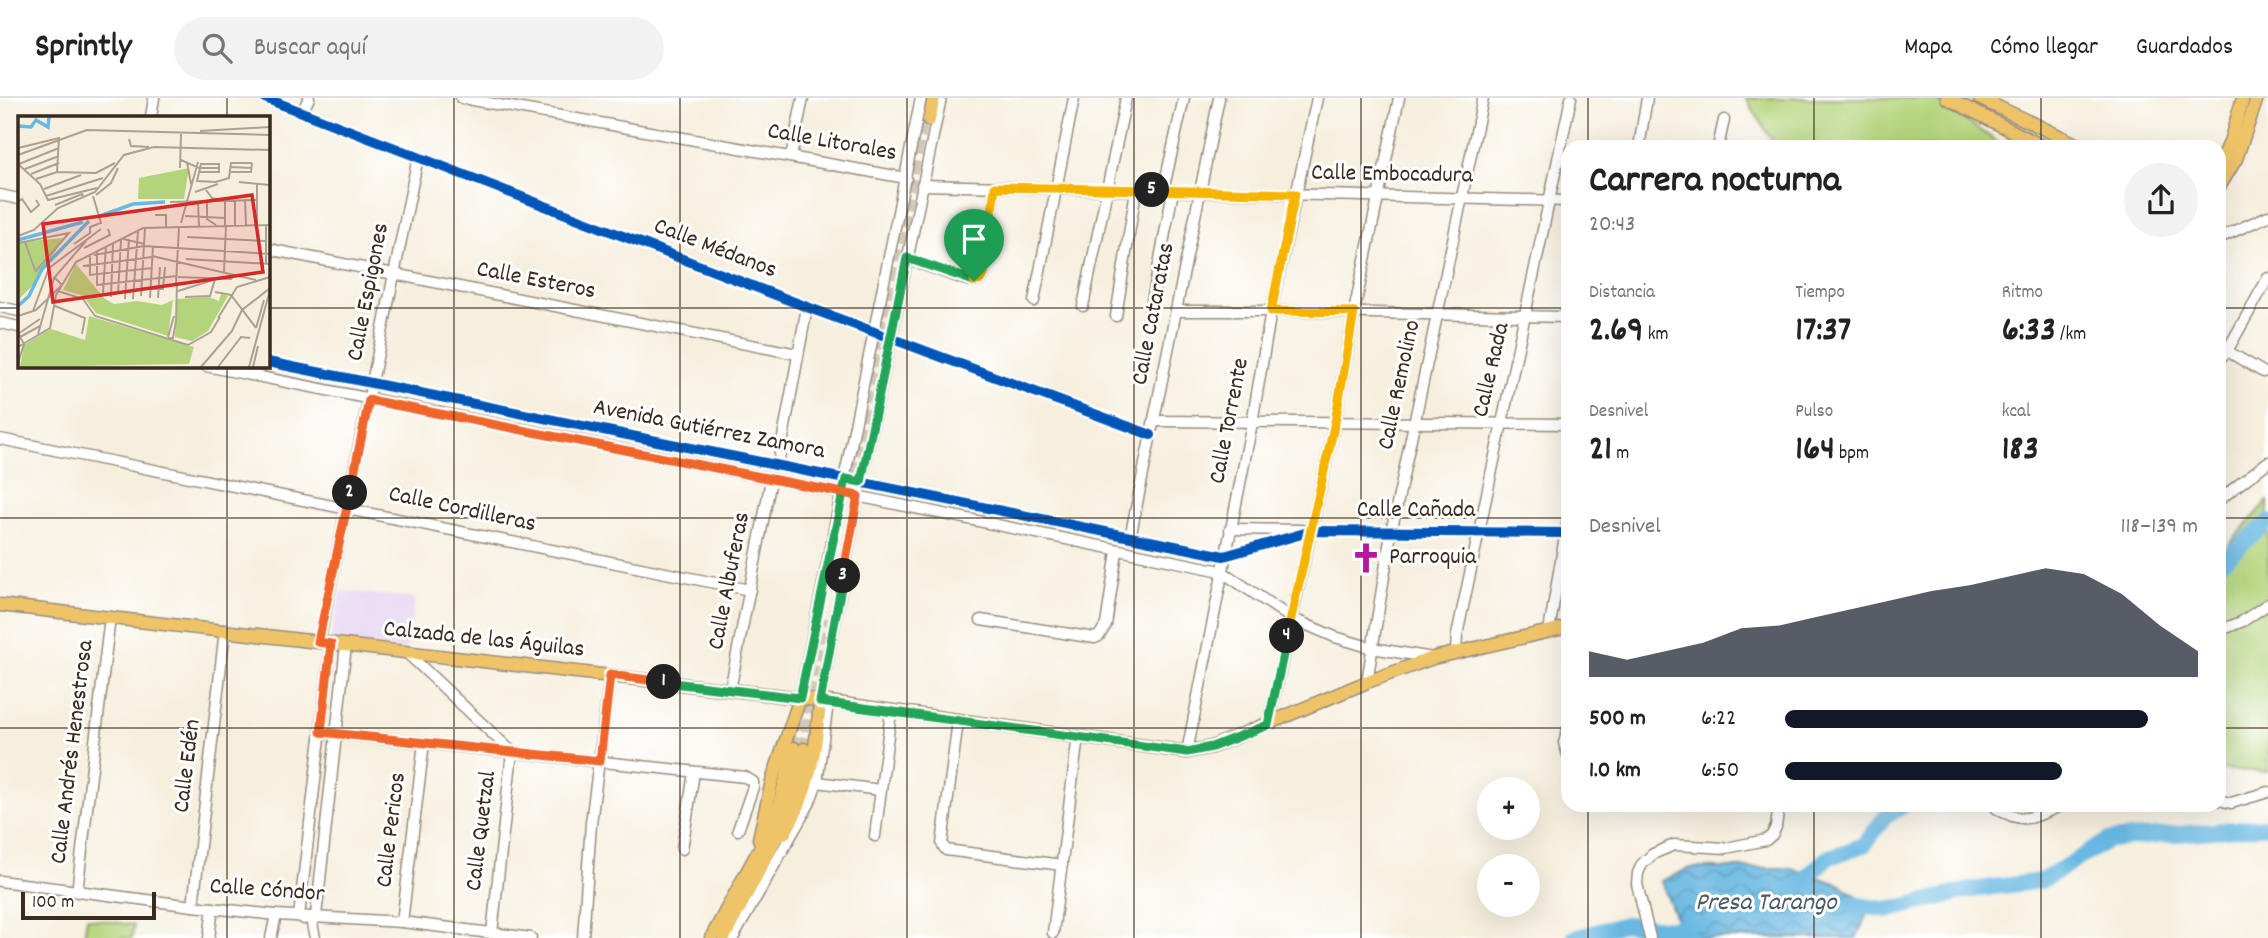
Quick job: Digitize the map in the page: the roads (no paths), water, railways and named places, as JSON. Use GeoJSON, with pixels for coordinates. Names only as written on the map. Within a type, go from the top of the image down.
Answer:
{"type":"FeatureCollection","features":[{"type":"Feature","properties":{"kind":"main road"},"geometry":{"type":"LineString","coordinates":[[928,98],[926,120],[934,98]]}},
{"type":"Feature","properties":{"kind":"main road"},"geometry":{"type":"LineString","coordinates":[[1947,98],[2030,140]]}},
{"type":"Feature","properties":{"kind":"main road"},"geometry":{"type":"LineString","coordinates":[[1979,98],[2067,140]]}},
{"type":"Feature","properties":{"kind":"main road"},"geometry":{"type":"LineString","coordinates":[[2226,151],[2242,98]]}},
{"type":"Feature","properties":{"kind":"main road"},"geometry":{"type":"LineString","coordinates":[[2226,175],[2236,159],[2257,98]]}},
{"type":"Feature","properties":{"kind":"main road","name":"Calzada de las Águilas"},"geometry":{"type":"LineString","coordinates":[[0,605],[800,698],[1187,752],[1212,747],[1367,682],[1433,658],[1561,628]]}},
{"type":"Feature","properties":{"kind":"main road"},"geometry":{"type":"LineString","coordinates":[[724,938],[755,867],[772,781],[800,698]]}},
{"type":"Feature","properties":{"kind":"main road"},"geometry":{"type":"LineString","coordinates":[[711,938],[755,867],[775,840],[784,833],[799,809],[808,786],[824,702]]}},
{"type":"Feature","properties":{"kind":"main road"},"geometry":{"type":"LineString","coordinates":[[756,852],[779,805],[799,749],[796,783],[775,840]]}},
{"type":"Feature","properties":{"kind":"street"},"geometry":{"type":"LineString","coordinates":[[151,116],[154,98]]}},
{"type":"Feature","properties":{"kind":"street","name":"Calle Médanos"},"geometry":{"type":"LineString","coordinates":[[265,98],[875,333],[1151,435]]}},
{"type":"Feature","properties":{"kind":"street"},"geometry":{"type":"LineString","coordinates":[[302,112],[309,98]]}},
{"type":"Feature","properties":{"kind":"street","name":"Calle Litorales"},"geometry":{"type":"LineString","coordinates":[[461,98],[906,178]]}},
{"type":"Feature","properties":{"kind":"street"},"geometry":{"type":"LineString","coordinates":[[484,101],[505,98]]}},
{"type":"Feature","properties":{"kind":"street"},"geometry":{"type":"LineString","coordinates":[[791,157],[803,98]]}},
{"type":"Feature","properties":{"kind":"street"},"geometry":{"type":"LineString","coordinates":[[800,698],[921,98]]}},
{"type":"Feature","properties":{"kind":"street"},"geometry":{"type":"LineString","coordinates":[[733,938],[800,820],[817,782],[824,702],[858,496],[941,98]]}},
{"type":"Feature","properties":{"kind":"street"},"geometry":{"type":"LineString","coordinates":[[1034,301],[1074,98]]}},
{"type":"Feature","properties":{"kind":"street"},"geometry":{"type":"LineString","coordinates":[[1083,306],[1126,98]]}},
{"type":"Feature","properties":{"kind":"street"},"geometry":{"type":"LineString","coordinates":[[1148,322],[1184,98]]}},
{"type":"Feature","properties":{"kind":"street","name":"Calle Cataratas"},"geometry":{"type":"LineString","coordinates":[[1130,538],[1219,98]]}},
{"type":"Feature","properties":{"kind":"street","name":"Calle Torrente"},"geometry":{"type":"LineString","coordinates":[[1187,752],[1252,423],[1271,311],[1317,98]]}},
{"type":"Feature","properties":{"kind":"street"},"geometry":{"type":"LineString","coordinates":[[1268,725],[1335,422],[1354,312],[1399,98]]}},
{"type":"Feature","properties":{"kind":"street","name":"Calle Remolino"},"geometry":{"type":"LineString","coordinates":[[1367,682],[1391,533],[1413,422],[1483,98]]}},
{"type":"Feature","properties":{"kind":"street","name":"Calle Rada"},"geometry":{"type":"LineString","coordinates":[[1562,140],[1571,98]]}},
{"type":"Feature","properties":{"kind":"street"},"geometry":{"type":"LineString","coordinates":[[1640,140],[1647,98]]}},
{"type":"Feature","properties":{"kind":"street"},"geometry":{"type":"LineString","coordinates":[[1720,140],[1724,120]]}},
{"type":"Feature","properties":{"kind":"street","name":"Calle Rada"},"geometry":{"type":"LineString","coordinates":[[1456,651],[1457,635],[1561,144]]}},
{"type":"Feature","properties":{"kind":"street","name":"Calle Espigones"},"geometry":{"type":"LineString","coordinates":[[299,916],[321,732],[325,643],[347,508],[418,157]]}},
{"type":"Feature","properties":{"kind":"street","name":"Calle Embocadura"},"geometry":{"type":"LineString","coordinates":[[922,185],[1561,201]]}},
{"type":"Feature","properties":{"kind":"street"},"geometry":{"type":"LineString","coordinates":[[907,258],[967,280],[980,280],[984,275],[995,187]]}},
{"type":"Feature","properties":{"kind":"street"},"geometry":{"type":"LineString","coordinates":[[1116,316],[1136,190]]}},
{"type":"Feature","properties":{"kind":"street"},"geometry":{"type":"LineString","coordinates":[[0,195],[18,199]]}},
{"type":"Feature","properties":{"kind":"street"},"geometry":{"type":"LineString","coordinates":[[2226,235],[2268,216]]}},
{"type":"Feature","properties":{"kind":"street","name":"Calle Esteros"},"geometry":{"type":"LineString","coordinates":[[270,249],[797,354]]}},
{"type":"Feature","properties":{"kind":"street"},"geometry":{"type":"LineString","coordinates":[[2226,349],[2268,278]]}},
{"type":"Feature","properties":{"kind":"street"},"geometry":{"type":"LineString","coordinates":[[0,307],[18,311]]}},
{"type":"Feature","properties":{"kind":"street"},"geometry":{"type":"LineString","coordinates":[[778,465],[807,307]]}},
{"type":"Feature","properties":{"kind":"street"},"geometry":{"type":"LineString","coordinates":[[1176,311],[1561,317]]}},
{"type":"Feature","properties":{"kind":"street"},"geometry":{"type":"LineString","coordinates":[[0,323],[18,327]]}},
{"type":"Feature","properties":{"kind":"street"},"geometry":{"type":"LineString","coordinates":[[2226,358],[2263,372]]}},
{"type":"Feature","properties":{"kind":"street","name":"Avenida Gutiérrez Zamora"},"geometry":{"type":"LineString","coordinates":[[270,362],[1224,556]]}},
{"type":"Feature","properties":{"kind":"street","name":"Avenida Gutiérrez Zamora"},"geometry":{"type":"LineString","coordinates":[[216,368],[842,492],[1221,571]]}},
{"type":"Feature","properties":{"kind":"street"},"geometry":{"type":"LineString","coordinates":[[1154,421],[1561,424]]}},
{"type":"Feature","properties":{"kind":"street","name":"Calle Cordilleras"},"geometry":{"type":"LineString","coordinates":[[0,439],[750,590]]}},
{"type":"Feature","properties":{"kind":"street"},"geometry":{"type":"LineString","coordinates":[[2226,495],[2268,462]]}},
{"type":"Feature","properties":{"kind":"street","name":"Calle Albuferas"},"geometry":{"type":"LineString","coordinates":[[730,691],[771,480]]}},
{"type":"Feature","properties":{"kind":"street"},"geometry":{"type":"LineString","coordinates":[[1079,542],[1082,527]]}},
{"type":"Feature","properties":{"kind":"street","name":"Calle Cañada"},"geometry":{"type":"LineString","coordinates":[[1230,529],[1561,533]]}},
{"type":"Feature","properties":{"kind":"street","name":"Calle Cañada"},"geometry":{"type":"LineString","coordinates":[[1224,556],[1312,531]]}},
{"type":"Feature","properties":{"kind":"street"},"geometry":{"type":"LineString","coordinates":[[981,620],[1095,638],[1099,636],[1106,625],[1117,551]]}},
{"type":"Feature","properties":{"kind":"street"},"geometry":{"type":"LineString","coordinates":[[1549,631],[1561,562]]}},
{"type":"Feature","properties":{"kind":"street"},"geometry":{"type":"LineString","coordinates":[[1221,571],[1291,618],[1335,638],[1372,648],[1433,658]]}},
{"type":"Feature","properties":{"kind":"street"},"geometry":{"type":"LineString","coordinates":[[2226,628],[2244,621],[2268,604]]}},
{"type":"Feature","properties":{"kind":"street","name":"Calle Andrés Henestrosa"},"geometry":{"type":"LineString","coordinates":[[78,892],[110,617]]}},
{"type":"Feature","properties":{"kind":"street","name":"Calle Edén"},"geometry":{"type":"LineString","coordinates":[[192,906],[225,630]]}},
{"type":"Feature","properties":{"kind":"street"},"geometry":{"type":"LineString","coordinates":[[315,938],[314,920],[346,645]]}},
{"type":"Feature","properties":{"kind":"street","name":"Calle Quetzal"},"geometry":{"type":"LineString","coordinates":[[407,653],[512,752],[492,933]]}},
{"type":"Feature","properties":{"kind":"street"},"geometry":{"type":"LineString","coordinates":[[583,938],[591,823],[610,675]]}},
{"type":"Feature","properties":{"kind":"street"},"geometry":{"type":"LineString","coordinates":[[875,836],[891,712]]}},
{"type":"Feature","properties":{"kind":"street"},"geometry":{"type":"LineString","coordinates":[[958,721],[942,844],[946,850],[1062,865]]}},
{"type":"Feature","properties":{"kind":"street"},"geometry":{"type":"LineString","coordinates":[[321,732],[745,777],[753,782],[753,787],[738,830]]}},
{"type":"Feature","properties":{"kind":"street"},"geometry":{"type":"LineString","coordinates":[[1053,933],[1078,736]]}},
{"type":"Feature","properties":{"kind":"street","name":"Calle Pericos"},"geometry":{"type":"LineString","coordinates":[[402,922],[424,743]]}},
{"type":"Feature","properties":{"kind":"street"},"geometry":{"type":"LineString","coordinates":[[682,849],[694,772]]}},
{"type":"Feature","properties":{"kind":"street"},"geometry":{"type":"LineString","coordinates":[[817,782],[880,790]]}},
{"type":"Feature","properties":{"kind":"street"},"geometry":{"type":"LineString","coordinates":[[2226,802],[2231,803],[2268,792]]}},
{"type":"Feature","properties":{"kind":"street"},"geometry":{"type":"LineString","coordinates":[[1650,938],[1637,884],[1642,864],[1653,854],[1674,845],[1726,848],[1766,840],[1776,827],[1778,812]]}},
{"type":"Feature","properties":{"kind":"street"},"geometry":{"type":"LineString","coordinates":[[2002,812],[2013,819],[2028,819],[2046,812]]}},
{"type":"Feature","properties":{"kind":"street","name":"Calle Cóndor"},"geometry":{"type":"LineString","coordinates":[[0,881],[192,906],[299,916],[314,920],[402,922],[531,938]]}},
{"type":"Feature","properties":{"kind":"street"},"geometry":{"type":"LineString","coordinates":[[209,938],[213,908]]}},
{"type":"Feature","properties":{"kind":"street"},"geometry":{"type":"LineString","coordinates":[[271,938],[276,915]]}},
{"type":"Feature","properties":{"kind":"water","name":"Presa Tarango"},"geometry":{"type":"Polygon","coordinates":[[[1690,868],[1791,868],[1841,885],[1871,906],[1856,938],[1679,938],[1673,929],[1676,918],[1661,881],[1690,868]]]}},
{"type":"Feature","properties":{"kind":"waterway"},"geometry":{"type":"LineString","coordinates":[[2226,558],[2268,522]]}},
{"type":"Feature","properties":{"kind":"waterway"},"geometry":{"type":"LineString","coordinates":[[1794,889],[1827,858],[1864,845],[1885,817],[1893,812]]}},
{"type":"Feature","properties":{"kind":"waterway"},"geometry":{"type":"LineString","coordinates":[[1852,904],[1889,910],[1970,890],[2041,881],[2109,840],[2268,826]]}},
{"type":"Feature","properties":{"kind":"waterway"},"geometry":{"type":"LineString","coordinates":[[1574,938],[1625,924],[1673,929],[1694,922]]}},
{"type":"Feature","properties":{"kind":"tunnel"},"geometry":{"type":"LineString","coordinates":[[847,490],[923,120]]}},
{"type":"Feature","properties":{"kind":"tunnel"},"geometry":{"type":"LineString","coordinates":[[804,749],[830,619]]}},
{"type":"Feature","properties":{"kind":"tunnel"},"geometry":{"type":"LineString","coordinates":[[794,748],[805,696]]}},
{"type":"Feature","properties":{"kind":"place","name":"Parroquia"},"geometry":{"type":"Point","coordinates":[1366,558]}}]}
